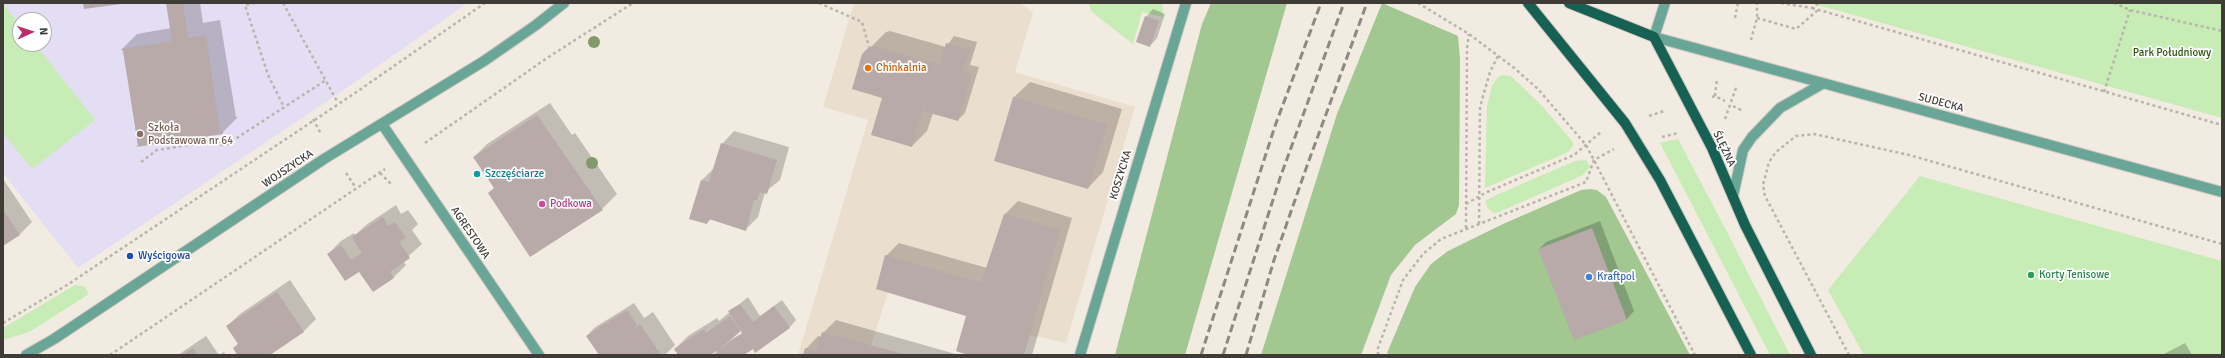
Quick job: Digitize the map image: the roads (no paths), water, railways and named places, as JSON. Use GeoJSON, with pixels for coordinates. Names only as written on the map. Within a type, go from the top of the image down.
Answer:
{"type":"FeatureCollection","features":[{"type":"Feature","properties":{"kind":"main road"},"geometry":{"type":"LineString","coordinates":[[1528,3],[1625,123],[1660,180],[1751,355]]}},
{"type":"Feature","properties":{"kind":"main road"},"geometry":{"type":"LineString","coordinates":[[1569,3],[1654,37]]}},
{"type":"Feature","properties":{"kind":"main road","name":"ŚLĘŻNA"},"geometry":{"type":"LineString","coordinates":[[1654,37],[1690,103],[1745,225],[1811,355]]}},
{"type":"Feature","properties":{"kind":"street","name":"WOJSZYCKA"},"geometry":{"type":"LineString","coordinates":[[26,355],[54,339],[324,159],[484,60],[536,25],[564,3]]}},
{"type":"Feature","properties":{"kind":"street","name":"KOSZYCKA"},"geometry":{"type":"LineString","coordinates":[[1080,355],[1186,3]]}},
{"type":"Feature","properties":{"kind":"street"},"geometry":{"type":"LineString","coordinates":[[1654,37],[1665,3]]}},
{"type":"Feature","properties":{"kind":"street","name":"SUDECKA"},"geometry":{"type":"LineString","coordinates":[[1654,37],[2222,192]]}},
{"type":"Feature","properties":{"kind":"street"},"geometry":{"type":"LineString","coordinates":[[1733,196],[1743,150],[1752,137],[1780,108],[1822,84]]}},
{"type":"Feature","properties":{"kind":"street","name":"AGRESTOWA"},"geometry":{"type":"LineString","coordinates":[[382,124],[539,355]]}},
{"type":"Feature","properties":{"kind":"railway"},"geometry":{"type":"LineString","coordinates":[[1201,355],[1275,126],[1321,3]]}},
{"type":"Feature","properties":{"kind":"railway"},"geometry":{"type":"LineString","coordinates":[[1223,355],[1280,178],[1344,3]]}},
{"type":"Feature","properties":{"kind":"railway"},"geometry":{"type":"LineString","coordinates":[[1246,355],[1274,260],[1367,3]]}},
{"type":"Feature","properties":{"kind":"place","name":"Chinkalnia"},"geometry":{"type":"Point","coordinates":[868,68]}},
{"type":"Feature","properties":{"kind":"place","name":"Szkoła Podstawowa nr 64"},"geometry":{"type":"Point","coordinates":[140,134]}},
{"type":"Feature","properties":{"kind":"place","name":"Szczęściarze"},"geometry":{"type":"Point","coordinates":[477,174]}},
{"type":"Feature","properties":{"kind":"place","name":"Podkowa"},"geometry":{"type":"Point","coordinates":[542,204]}},
{"type":"Feature","properties":{"kind":"place","name":"Wyścigowa"},"geometry":{"type":"Point","coordinates":[130,256]}},
{"type":"Feature","properties":{"kind":"place","name":"Korty Tenisowe"},"geometry":{"type":"Point","coordinates":[2031,275]}},
{"type":"Feature","properties":{"kind":"place","name":"Kraftpol"},"geometry":{"type":"Point","coordinates":[1589,277]}},
{"type":"Feature","properties":{"kind":"park label","name":"Park Południowy"},"geometry":{"type":"Point","coordinates":[2172,53]}}]}
